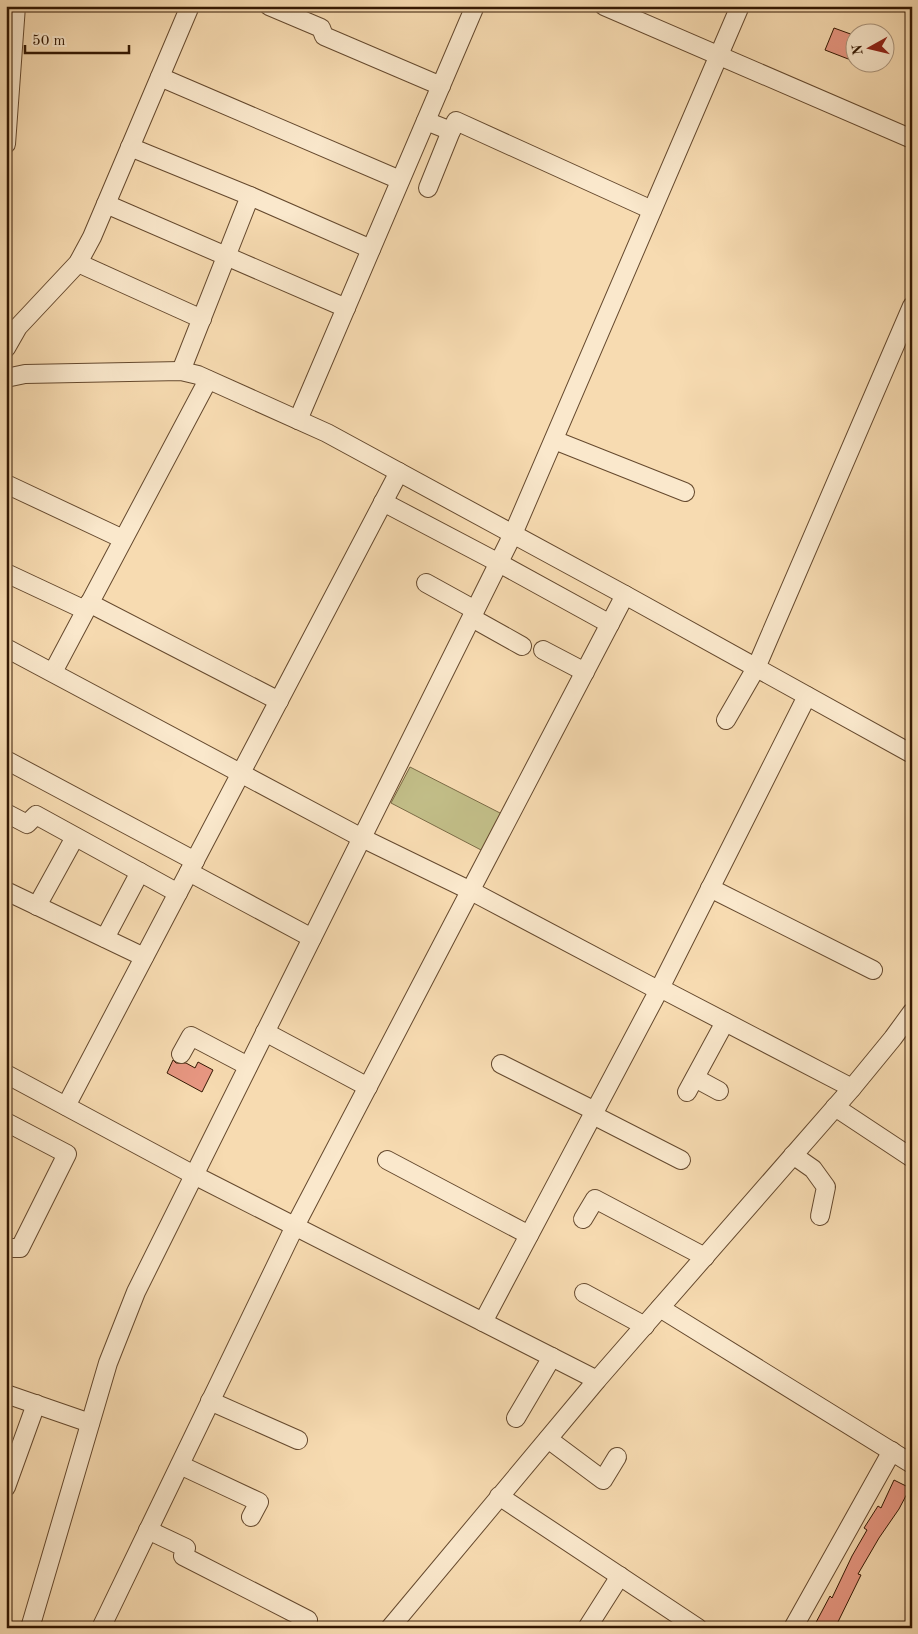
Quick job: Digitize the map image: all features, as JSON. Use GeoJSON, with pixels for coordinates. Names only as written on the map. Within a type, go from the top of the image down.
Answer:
{"type":"FeatureCollection","features":[{"type":"Feature","properties":{"kind":"street"},"geometry":{"type":"LineString","coordinates":[[6,144],[16,6]]}},
{"type":"Feature","properties":{"kind":"street"},"geometry":{"type":"LineString","coordinates":[[6,348],[18,327],[78,263],[92,237],[190,6]]}},
{"type":"Feature","properties":{"kind":"street"},"geometry":{"type":"LineString","coordinates":[[269,6],[321,28],[324,36],[441,86]]}},
{"type":"Feature","properties":{"kind":"street"},"geometry":{"type":"LineString","coordinates":[[298,420],[475,6]]}},
{"type":"Feature","properties":{"kind":"street"},"geometry":{"type":"LineString","coordinates":[[604,6],[912,139]]}},
{"type":"Feature","properties":{"kind":"street"},"geometry":{"type":"LineString","coordinates":[[30,1628],[108,1363],[136,1292],[513,534],[740,6]]}},
{"type":"Feature","properties":{"kind":"street"},"geometry":{"type":"LineString","coordinates":[[160,77],[400,180]]}},
{"type":"Feature","properties":{"kind":"street"},"geometry":{"type":"LineString","coordinates":[[426,121],[451,131]]}},
{"type":"Feature","properties":{"kind":"street"},"geometry":{"type":"LineString","coordinates":[[428,188],[456,121],[652,210]]}},
{"type":"Feature","properties":{"kind":"street"},"geometry":{"type":"LineString","coordinates":[[130,147],[250,196],[371,249]]}},
{"type":"Feature","properties":{"kind":"street"},"geometry":{"type":"LineString","coordinates":[[181,371],[250,196]]}},
{"type":"Feature","properties":{"kind":"street"},"geometry":{"type":"LineString","coordinates":[[106,204],[346,308]]}},
{"type":"Feature","properties":{"kind":"street"},"geometry":{"type":"LineString","coordinates":[[78,263],[202,318]]}},
{"type":"Feature","properties":{"kind":"street"},"geometry":{"type":"LineString","coordinates":[[726,720],[756,668],[912,306]]}},
{"type":"Feature","properties":{"kind":"street"},"geometry":{"type":"LineString","coordinates":[[6,378],[25,374],[181,371],[208,380],[328,433],[912,754]]}},
{"type":"Feature","properties":{"kind":"street"},"geometry":{"type":"LineString","coordinates":[[52,672],[208,380]]}},
{"type":"Feature","properties":{"kind":"street"},"geometry":{"type":"LineString","coordinates":[[554,440],[684,492]]}},
{"type":"Feature","properties":{"kind":"street"},"geometry":{"type":"LineString","coordinates":[[66,1106],[399,472]]}},
{"type":"Feature","properties":{"kind":"street"},"geometry":{"type":"LineString","coordinates":[[6,484],[123,539]]}},
{"type":"Feature","properties":{"kind":"street"},"geometry":{"type":"LineString","coordinates":[[383,502],[610,624]]}},
{"type":"Feature","properties":{"kind":"street"},"geometry":{"type":"LineString","coordinates":[[6,574],[87,606],[279,701]]}},
{"type":"Feature","properties":{"kind":"street"},"geometry":{"type":"LineString","coordinates":[[426,583],[522,646]]}},
{"type":"Feature","properties":{"kind":"street"},"geometry":{"type":"LineString","coordinates":[[101,1628],[295,1226],[625,595]]}},
{"type":"Feature","properties":{"kind":"street"},"geometry":{"type":"LineString","coordinates":[[6,648],[362,838],[471,891],[852,1088]]}},
{"type":"Feature","properties":{"kind":"street"},"geometry":{"type":"LineString","coordinates":[[543,650],[585,672]]}},
{"type":"Feature","properties":{"kind":"street"},"geometry":{"type":"LineString","coordinates":[[483,1322],[659,989],[807,696]]}},
{"type":"Feature","properties":{"kind":"street"},"geometry":{"type":"LineString","coordinates":[[6,760],[192,866],[312,938]]}},
{"type":"Feature","properties":{"kind":"street"},"geometry":{"type":"LineString","coordinates":[[6,813],[27,824],[36,815],[178,893]]}},
{"type":"Feature","properties":{"kind":"street"},"geometry":{"type":"LineString","coordinates":[[37,906],[75,837]]}},
{"type":"Feature","properties":{"kind":"street"},"geometry":{"type":"LineString","coordinates":[[104,938],[140,872]]}},
{"type":"Feature","properties":{"kind":"street"},"geometry":{"type":"LineString","coordinates":[[710,888],[873,970]]}},
{"type":"Feature","properties":{"kind":"street"},"geometry":{"type":"LineString","coordinates":[[6,890],[144,957]]}},
{"type":"Feature","properties":{"kind":"street"},"geometry":{"type":"LineString","coordinates":[[390,1628],[597,1380],[852,1088],[912,1012]]}},
{"type":"Feature","properties":{"kind":"street"},"geometry":{"type":"LineString","coordinates":[[719,1092],[691,1085],[725,1022]]}},
{"type":"Feature","properties":{"kind":"street"},"geometry":{"type":"LineString","coordinates":[[265,1032],[368,1087]]}},
{"type":"Feature","properties":{"kind":"street"},"geometry":{"type":"LineString","coordinates":[[182,1054],[192,1036],[248,1066]]}},
{"type":"Feature","properties":{"kind":"street"},"geometry":{"type":"LineString","coordinates":[[501,1064],[681,1160]]}},
{"type":"Feature","properties":{"kind":"street"},"geometry":{"type":"LineString","coordinates":[[6,1074],[194,1175],[597,1380]]}},
{"type":"Feature","properties":{"kind":"street"},"geometry":{"type":"LineString","coordinates":[[835,1107],[912,1158]]}},
{"type":"Feature","properties":{"kind":"street"},"geometry":{"type":"LineString","coordinates":[[6,1122],[67,1154],[20,1248],[6,1248]]}},
{"type":"Feature","properties":{"kind":"street"},"geometry":{"type":"LineString","coordinates":[[793,1155],[814,1169],[826,1187],[820,1216]]}},
{"type":"Feature","properties":{"kind":"street"},"geometry":{"type":"LineString","coordinates":[[387,1160],[529,1235]]}},
{"type":"Feature","properties":{"kind":"street"},"geometry":{"type":"LineString","coordinates":[[583,1218],[595,1199],[705,1257]]}},
{"type":"Feature","properties":{"kind":"street"},"geometry":{"type":"LineString","coordinates":[[584,1293],[645,1326]]}},
{"type":"Feature","properties":{"kind":"street"},"geometry":{"type":"LineString","coordinates":[[660,1308],[912,1464]]}},
{"type":"Feature","properties":{"kind":"street"},"geometry":{"type":"LineString","coordinates":[[516,1418],[552,1357]]}},
{"type":"Feature","properties":{"kind":"street"},"geometry":{"type":"LineString","coordinates":[[6,1394],[90,1423]]}},
{"type":"Feature","properties":{"kind":"street"},"geometry":{"type":"LineString","coordinates":[[210,1401],[298,1440]]}},
{"type":"Feature","properties":{"kind":"street"},"geometry":{"type":"LineString","coordinates":[[6,1487],[9,1468],[36,1404]]}},
{"type":"Feature","properties":{"kind":"street"},"geometry":{"type":"LineString","coordinates":[[548,1439],[603,1480],[617,1457]]}},
{"type":"Feature","properties":{"kind":"street"},"geometry":{"type":"LineString","coordinates":[[793,1628],[892,1451]]}},
{"type":"Feature","properties":{"kind":"street"},"geometry":{"type":"LineString","coordinates":[[180,1465],[258,1503]]}},
{"type":"Feature","properties":{"kind":"street"},"geometry":{"type":"LineString","coordinates":[[499,1496],[698,1628]]}},
{"type":"Feature","properties":{"kind":"street"},"geometry":{"type":"LineString","coordinates":[[148,1530],[186,1548],[183,1556],[308,1620]]}},
{"type":"Feature","properties":{"kind":"street"},"geometry":{"type":"LineString","coordinates":[[587,1628],[620,1576]]}},
{"type":"Feature","properties":{"kind":"shaded area"},"geometry":{"type":"Polygon","coordinates":[[[410,767],[502,814],[483,851],[391,803],[410,767]]]}},
{"type":"Feature","properties":{"kind":"building"},"geometry":{"type":"Polygon","coordinates":[[[834,28],[846,32],[846,58],[825,50],[834,28]]]}},
{"type":"Feature","properties":{"kind":"building"},"geometry":{"type":"Polygon","coordinates":[[[173,1060],[176,1063],[186,1063],[195,1068],[198,1062],[213,1070],[202,1092],[167,1073],[173,1060]]]}},
{"type":"Feature","properties":{"kind":"building"},"geometry":{"type":"Polygon","coordinates":[[[894,1480],[910,1488],[858,1574],[861,1575],[835,1628],[813,1628],[830,1596],[832,1598],[867,1530],[864,1528],[878,1506],[881,1508],[894,1480]]]}}]}
